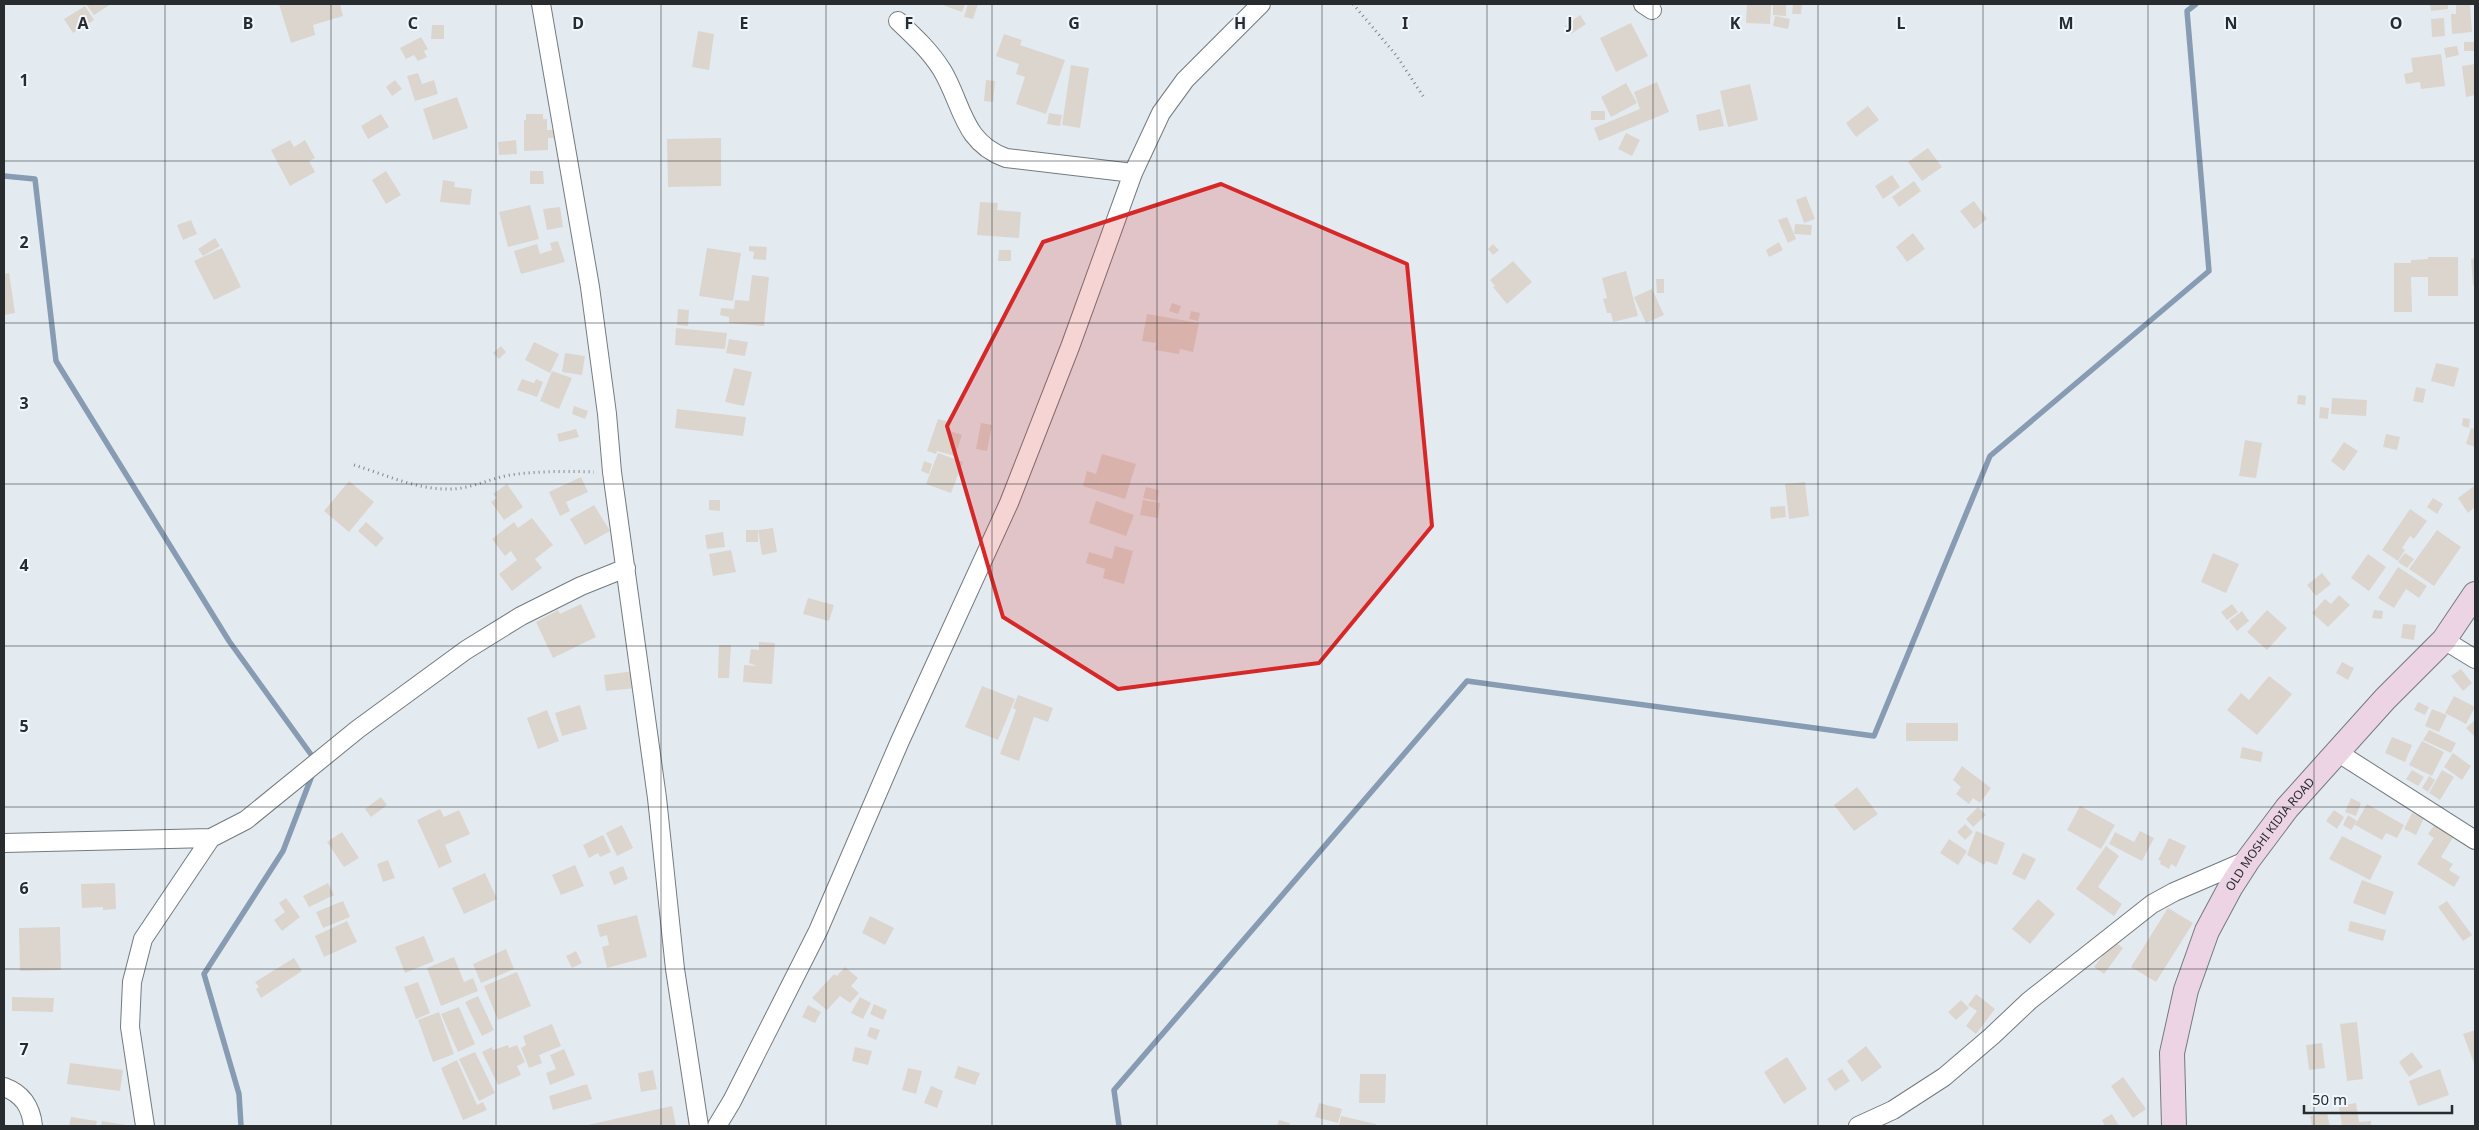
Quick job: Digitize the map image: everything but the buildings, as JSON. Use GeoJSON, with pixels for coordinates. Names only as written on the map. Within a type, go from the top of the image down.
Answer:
{"type":"FeatureCollection","features":[{"type":"Feature","properties":{"kind":"street"},"geometry":{"type":"LineString","coordinates":[[541,4],[590,287],[608,414],[612,472],[658,807],[676,969],[699,1126]]}},
{"type":"Feature","properties":{"kind":"street"},"geometry":{"type":"LineString","coordinates":[[716,1126],[732,1101],[818,931],[900,741],[1009,503],[1070,347],[1133,173],[1161,113],[1185,80],[1261,4]]}},
{"type":"Feature","properties":{"kind":"street"},"geometry":{"type":"LineString","coordinates":[[898,21],[927,48],[943,73],[968,128],[991,152],[1006,158],[1133,173]]}},
{"type":"Feature","properties":{"kind":"street"},"geometry":{"type":"LineString","coordinates":[[4,843],[211,838],[246,820],[358,730],[466,650],[521,616],[581,586],[626,568]]}},
{"type":"Feature","properties":{"kind":"street","name":"OLD MOSHI KIDIA ROAD"},"geometry":{"type":"LineString","coordinates":[[2174,1126],[2172,1053],[2186,990],[2207,931],[2248,860],[2287,808],[2385,699],[2444,640],[2475,594]]}},
{"type":"Feature","properties":{"kind":"street"},"geometry":{"type":"LineString","coordinates":[[2444,640],[2475,658]]}},
{"type":"Feature","properties":{"kind":"street"},"geometry":{"type":"LineString","coordinates":[[2337,752],[2475,840]]}},
{"type":"Feature","properties":{"kind":"street"},"geometry":{"type":"LineString","coordinates":[[145,1126],[130,1027],[132,982],[143,939],[211,838]]}},
{"type":"Feature","properties":{"kind":"street"},"geometry":{"type":"LineString","coordinates":[[1858,1126],[1893,1110],[1944,1078],[2029,1001],[2152,904],[2174,892],[2248,860]]}},
{"type":"Feature","properties":{"kind":"street"},"geometry":{"type":"LineString","coordinates":[[4,1087],[20,1096],[29,1106],[33,1126]]}},
{"type":"Feature","properties":{"kind":"path"},"geometry":{"type":"LineString","coordinates":[[1353,4],[1396,55],[1425,99]]}},
{"type":"Feature","properties":{"kind":"path"},"geometry":{"type":"LineString","coordinates":[[354,465],[414,484],[447,489],[474,486],[509,476],[553,471],[612,472]]}},
{"type":"Feature","properties":{"kind":"highlighted area"},"geometry":{"type":"Polygon","coordinates":[[[1221,184],[1407,264],[1432,526],[1319,663],[1118,689],[1003,617],[947,426],[1043,242],[1221,184]]]}},
{"type":"Feature","properties":{"kind":"waterway"},"geometry":{"type":"LineString","coordinates":[[1119,1126],[1114,1090],[1467,681],[1874,736],[1990,456],[2209,271],[2187,11],[2196,4]]}},
{"type":"Feature","properties":{"kind":"waterway"},"geometry":{"type":"LineString","coordinates":[[4,176],[35,179],[56,361],[229,641],[315,760]]}},
{"type":"Feature","properties":{"kind":"waterway"},"geometry":{"type":"LineString","coordinates":[[241,1126],[239,1094],[204,974],[283,851],[313,773]]}}]}
